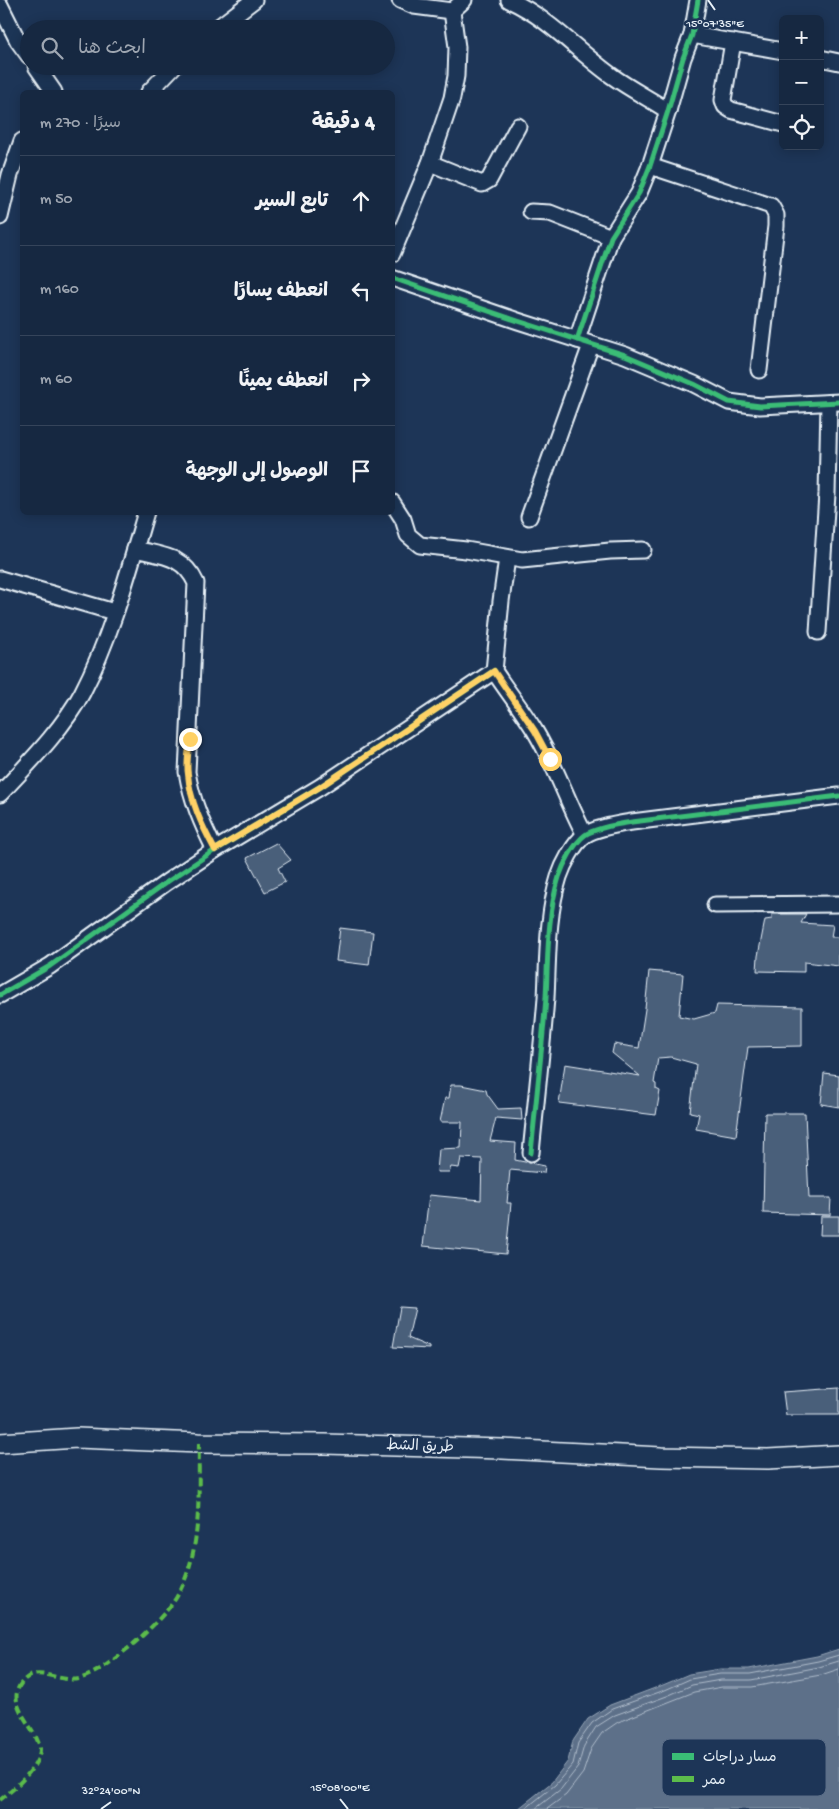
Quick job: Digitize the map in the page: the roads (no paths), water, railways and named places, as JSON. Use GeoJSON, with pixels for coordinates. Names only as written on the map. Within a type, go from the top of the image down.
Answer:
{"type":"FeatureCollection","features":[{"type":"Feature","properties":{"kind":"main road","name":"طريق الشط"},"geometry":{"type":"LineString","coordinates":[[0,1443],[77,1438],[199,1443],[502,1449],[661,1457],[768,1459],[839,1454]]}},
{"type":"Feature","properties":{"kind":"street"},"geometry":{"type":"LineString","coordinates":[[228,20],[254,0]]}},
{"type":"Feature","properties":{"kind":"street"},"geometry":{"type":"LineString","coordinates":[[400,0],[414,6],[452,11]]}},
{"type":"Feature","properties":{"kind":"street"},"geometry":{"type":"LineString","coordinates":[[452,11],[464,0]]}},
{"type":"Feature","properties":{"kind":"street"},"geometry":{"type":"LineString","coordinates":[[509,0],[541,17],[612,76],[668,111]]}},
{"type":"Feature","properties":{"kind":"street"},"geometry":{"type":"LineString","coordinates":[[529,517],[584,342],[611,237],[639,193],[650,166],[683,58],[692,35],[698,0]]}},
{"type":"Feature","properties":{"kind":"street"},"geometry":{"type":"LineString","coordinates":[[0,4],[20,44]]}},
{"type":"Feature","properties":{"kind":"street"},"geometry":{"type":"LineString","coordinates":[[395,247],[430,164],[452,98],[456,76],[457,47],[452,11]]}},
{"type":"Feature","properties":{"kind":"street"},"geometry":{"type":"LineString","coordinates":[[692,35],[779,50]]}},
{"type":"Feature","properties":{"kind":"street"},"geometry":{"type":"LineString","coordinates":[[733,42],[723,100],[725,106],[731,110],[779,123]]}},
{"type":"Feature","properties":{"kind":"street"},"geometry":{"type":"LineString","coordinates":[[824,59],[839,62]]}},
{"type":"Feature","properties":{"kind":"street"},"geometry":{"type":"LineString","coordinates":[[42,75],[51,90]]}},
{"type":"Feature","properties":{"kind":"street"},"geometry":{"type":"LineString","coordinates":[[151,90],[165,75]]}},
{"type":"Feature","properties":{"kind":"street"},"geometry":{"type":"LineString","coordinates":[[430,164],[482,184],[489,180],[518,126]]}},
{"type":"Feature","properties":{"kind":"street"},"geometry":{"type":"LineString","coordinates":[[0,217],[10,174],[20,146]]}},
{"type":"Feature","properties":{"kind":"street"},"geometry":{"type":"LineString","coordinates":[[650,166],[771,206],[776,215],[759,370]]}},
{"type":"Feature","properties":{"kind":"street"},"geometry":{"type":"LineString","coordinates":[[531,212],[550,213],[611,237]]}},
{"type":"Feature","properties":{"kind":"street"},"geometry":{"type":"LineString","coordinates":[[395,279],[625,355],[694,384],[729,402],[760,406],[834,402],[818,632]]}},
{"type":"Feature","properties":{"kind":"street"},"geometry":{"type":"LineString","coordinates":[[395,507],[403,519],[408,535],[420,545],[466,550],[507,558],[536,559],[610,551],[643,550]]}},
{"type":"Feature","properties":{"kind":"street"},"geometry":{"type":"LineString","coordinates":[[0,794],[58,729],[81,694],[101,650],[145,515]]}},
{"type":"Feature","properties":{"kind":"street"},"geometry":{"type":"LineString","coordinates":[[135,548],[174,558],[192,572],[196,582],[187,772],[191,796],[201,824],[215,850]]}},
{"type":"Feature","properties":{"kind":"street"},"geometry":{"type":"LineString","coordinates":[[507,558],[500,601],[494,671],[535,731],[550,759],[585,836]]}},
{"type":"Feature","properties":{"kind":"street"},"geometry":{"type":"LineString","coordinates":[[0,579],[114,612]]}},
{"type":"Feature","properties":{"kind":"street"},"geometry":{"type":"LineString","coordinates":[[0,995],[50,966],[215,850],[320,787],[494,671]]}},
{"type":"Feature","properties":{"kind":"street"},"geometry":{"type":"LineString","coordinates":[[531,1153],[545,1013],[552,914],[559,878],[573,850],[585,836],[609,826],[632,822],[839,796]]}},
{"type":"Feature","properties":{"kind":"street"},"geometry":{"type":"LineString","coordinates":[[716,905],[839,904]]}},
{"type":"Feature","properties":{"kind":"water"},"geometry":{"type":"Polygon","coordinates":[[[839,1649],[839,1809],[518,1809],[552,1782],[568,1761],[573,1741],[588,1719],[610,1705],[689,1674],[720,1669],[749,1669],[817,1656],[839,1649]]]}}]}
